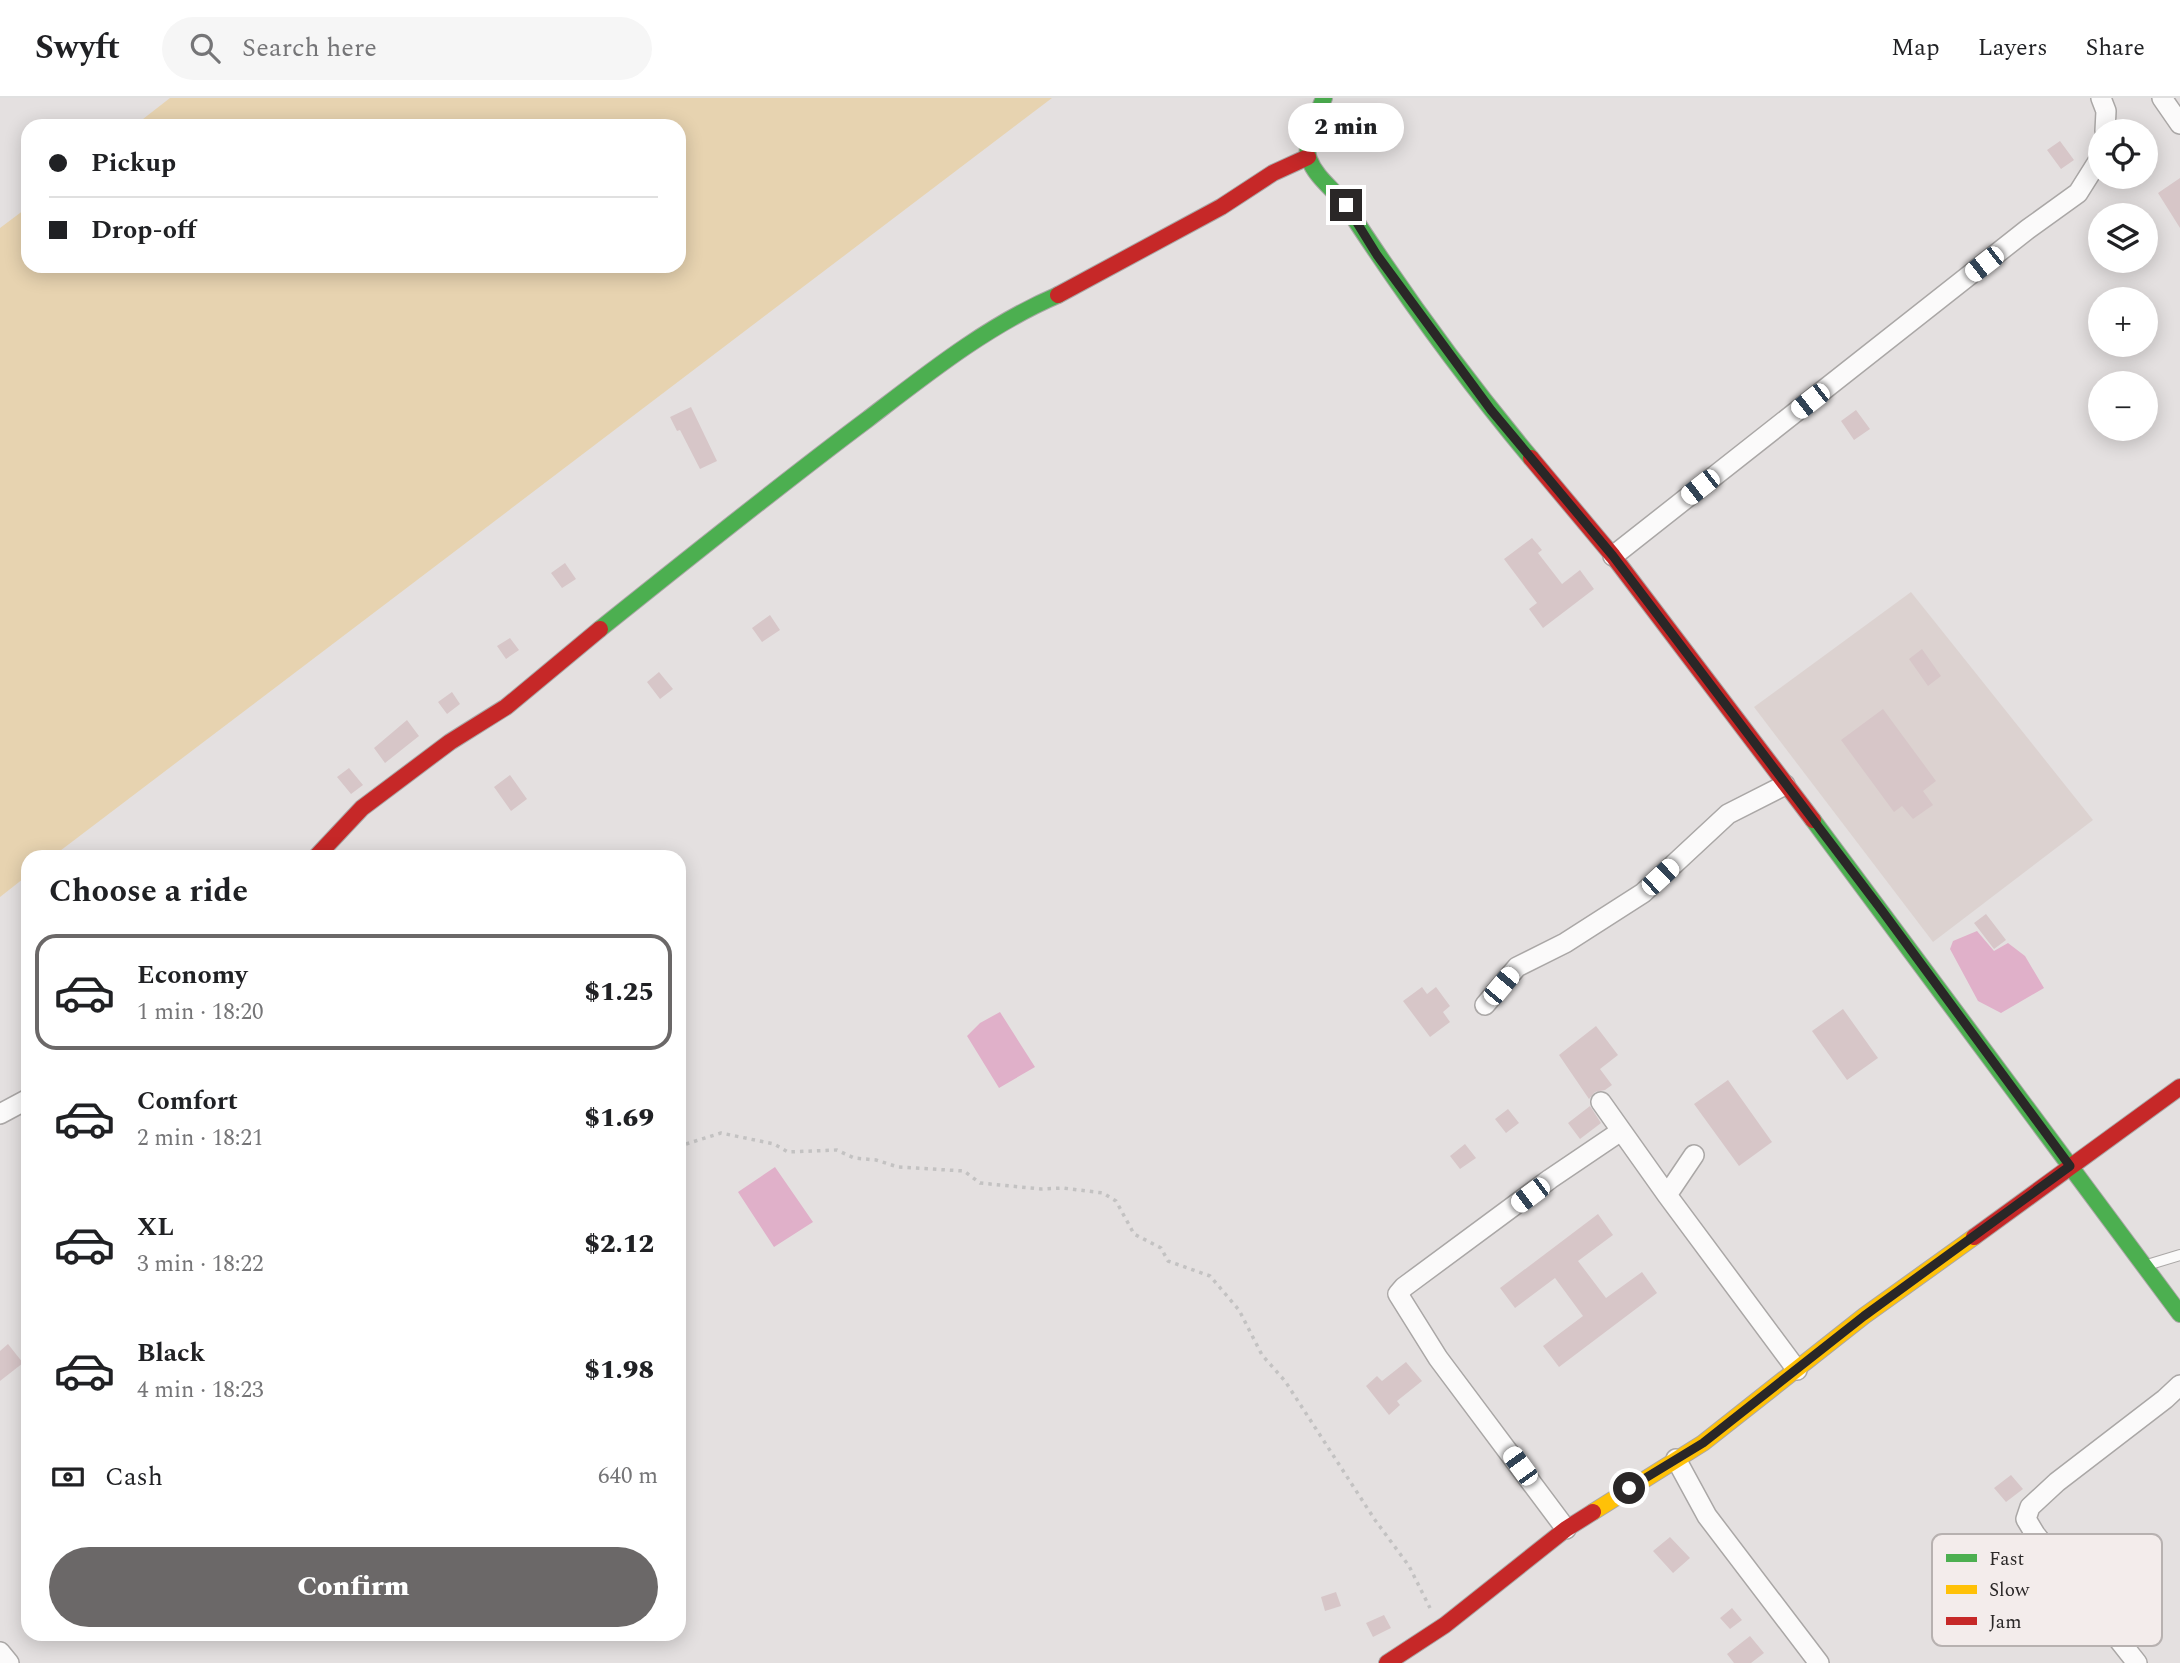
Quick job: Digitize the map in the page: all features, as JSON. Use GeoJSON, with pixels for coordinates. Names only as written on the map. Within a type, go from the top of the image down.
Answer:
{"type":"FeatureCollection","features":[{"type":"Feature","properties":{"kind":"street"},"geometry":{"type":"LineString","coordinates":[[1324,98],[1311,131],[1308,157],[1323,182],[1346,205],[1377,255],[1491,410],[1613,556],[1883,912],[2180,1314]]}},
{"type":"Feature","properties":{"kind":"street"},"geometry":{"type":"LineString","coordinates":[[2101,98],[2106,111],[2106,119]]}},
{"type":"Feature","properties":{"kind":"street"},"geometry":{"type":"LineString","coordinates":[[2162,98],[2180,124]]}},
{"type":"Feature","properties":{"kind":"street"},"geometry":{"type":"LineString","coordinates":[[323,850],[362,808],[450,742],[506,707],[817,457],[948,358],[1028,308],[1069,291],[1222,207],[1273,173],[1308,157]]}},
{"type":"Feature","properties":{"kind":"street"},"geometry":{"type":"LineString","coordinates":[[1613,556],[2028,229],[2078,193],[2088,177]]}},
{"type":"Feature","properties":{"kind":"street"},"geometry":{"type":"LineString","coordinates":[[1485,1005],[1517,967],[1565,943],[1643,893],[1728,814],[1785,785]]}},
{"type":"Feature","properties":{"kind":"street"},"geometry":{"type":"LineString","coordinates":[[1387,1663],[1446,1625],[1566,1529],[1703,1443],[1864,1316],[2180,1087]]}},
{"type":"Feature","properties":{"kind":"street"},"geometry":{"type":"LineString","coordinates":[[1601,1102],[1797,1370]]}},
{"type":"Feature","properties":{"kind":"street"},"geometry":{"type":"LineString","coordinates":[[0,1114],[21,1103]]}},
{"type":"Feature","properties":{"kind":"street"},"geometry":{"type":"LineString","coordinates":[[1566,1529],[1438,1358],[1398,1294],[1550,1179],[1621,1131]]}},
{"type":"Feature","properties":{"kind":"street"},"geometry":{"type":"LineString","coordinates":[[1667,1195],[1694,1155]]}},
{"type":"Feature","properties":{"kind":"street"},"geometry":{"type":"LineString","coordinates":[[2035,1534],[2026,1519],[2030,1507],[2057,1482],[2180,1385]]}},
{"type":"Feature","properties":{"kind":"street"},"geometry":{"type":"LineString","coordinates":[[1676,1459],[1707,1516],[1819,1663]]}},
{"type":"Feature","properties":{"kind":"street"},"geometry":{"type":"LineString","coordinates":[[2124,1646],[2137,1663]]}},
{"type":"Feature","properties":{"kind":"street"},"geometry":{"type":"LineString","coordinates":[[0,1652],[9,1663]]}},
{"type":"Feature","properties":{"kind":"lane"},"geometry":{"type":"LineString","coordinates":[[2143,1266],[2180,1255]]}},
{"type":"Feature","properties":{"kind":"path"},"geometry":{"type":"LineString","coordinates":[[686,1144],[721,1133],[774,1144],[788,1152],[837,1150],[854,1158],[876,1160],[898,1167],[964,1171],[980,1183],[1041,1189],[1063,1188],[1103,1194],[1116,1201],[1134,1234],[1161,1248],[1168,1261],[1210,1276],[1239,1310],[1262,1355],[1285,1381],[1374,1520],[1409,1566],[1428,1606],[1446,1625]]}},
{"type":"Feature","properties":{"kind":"shaded area"},"geometry":{"type":"Polygon","coordinates":[[[170,98],[1052,98],[61,850],[21,850],[21,880],[0,897],[0,228],[21,212],[21,273],[686,273],[686,119],[143,119],[170,98]]]}},
{"type":"Feature","properties":{"kind":"shaded area"},"geometry":{"type":"Polygon","coordinates":[[[1911,592],[2093,820],[1933,942],[1754,707],[1911,592]]]}},
{"type":"Feature","properties":{"kind":"shaded area"},"geometry":{"type":"Polygon","coordinates":[[[1977,931],[1994,951],[2008,943],[2025,956],[2044,988],[2001,1013],[1978,1001],[1950,949],[1953,941],[1977,931]]]}},
{"type":"Feature","properties":{"kind":"shaded area"},"geometry":{"type":"Polygon","coordinates":[[[1000,1012],[1035,1067],[999,1088],[967,1036],[980,1023],[1000,1012]]]}},
{"type":"Feature","properties":{"kind":"shaded area"},"geometry":{"type":"Polygon","coordinates":[[[775,1167],[813,1222],[774,1247],[738,1192],[775,1167]]]}},
{"type":"Feature","properties":{"kind":"building"},"geometry":{"type":"Polygon","coordinates":[[[2060,141],[2074,160],[2061,169],[2047,150],[2060,141]]]}},
{"type":"Feature","properties":{"kind":"building"},"geometry":{"type":"Polygon","coordinates":[[[2180,178],[2180,228],[2158,193],[2180,178]]]}},
{"type":"Feature","properties":{"kind":"building"},"geometry":{"type":"Polygon","coordinates":[[[691,407],[717,461],[700,469],[680,430],[677,431],[670,417],[691,407]]]}},
{"type":"Feature","properties":{"kind":"building"},"geometry":{"type":"Polygon","coordinates":[[[1856,410],[1870,429],[1854,440],[1841,421],[1856,410]]]}},
{"type":"Feature","properties":{"kind":"building"},"geometry":{"type":"Polygon","coordinates":[[[1532,538],[1542,550],[1538,553],[1562,584],[1580,570],[1594,589],[1543,628],[1529,609],[1537,603],[1504,559],[1532,538]]]}},
{"type":"Feature","properties":{"kind":"building"},"geometry":{"type":"Polygon","coordinates":[[[565,563],[576,579],[562,588],[551,573],[565,563]]]}},
{"type":"Feature","properties":{"kind":"building"},"geometry":{"type":"Polygon","coordinates":[[[770,615],[780,630],[762,642],[752,628],[770,615]]]}},
{"type":"Feature","properties":{"kind":"building"},"geometry":{"type":"Polygon","coordinates":[[[510,638],[519,650],[506,659],[497,646],[510,638]]]}},
{"type":"Feature","properties":{"kind":"building"},"geometry":{"type":"Polygon","coordinates":[[[1922,649],[1941,676],[1928,686],[1909,659],[1922,649]]]}},
{"type":"Feature","properties":{"kind":"building"},"geometry":{"type":"Polygon","coordinates":[[[659,672],[673,689],[660,699],[647,682],[659,672]]]}},
{"type":"Feature","properties":{"kind":"building"},"geometry":{"type":"Polygon","coordinates":[[[452,692],[460,704],[447,714],[438,702],[452,692]]]}},
{"type":"Feature","properties":{"kind":"building"},"geometry":{"type":"Polygon","coordinates":[[[1883,709],[1936,781],[1923,791],[1933,805],[1913,819],[1902,806],[1894,812],[1841,740],[1883,709]]]}},
{"type":"Feature","properties":{"kind":"building"},"geometry":{"type":"Polygon","coordinates":[[[407,720],[419,736],[385,763],[374,748],[407,720]]]}},
{"type":"Feature","properties":{"kind":"building"},"geometry":{"type":"Polygon","coordinates":[[[349,768],[363,785],[351,794],[337,777],[349,768]]]}},
{"type":"Feature","properties":{"kind":"building"},"geometry":{"type":"Polygon","coordinates":[[[510,775],[527,799],[511,811],[494,787],[510,775]]]}},
{"type":"Feature","properties":{"kind":"building"},"geometry":{"type":"Polygon","coordinates":[[[1986,914],[2006,940],[1994,949],[1974,923],[1986,914]]]}},
{"type":"Feature","properties":{"kind":"building"},"geometry":{"type":"Polygon","coordinates":[[[1422,987],[1427,994],[1436,987],[1450,1006],[1443,1012],[1450,1022],[1430,1037],[1403,1001],[1422,987]]]}},
{"type":"Feature","properties":{"kind":"building"},"geometry":{"type":"Polygon","coordinates":[[[1843,1009],[1878,1058],[1847,1080],[1812,1031],[1843,1009]]]}},
{"type":"Feature","properties":{"kind":"building"},"geometry":{"type":"Polygon","coordinates":[[[1596,1026],[1618,1055],[1600,1069],[1612,1085],[1595,1092],[1589,1099],[1559,1055],[1596,1026]]]}},
{"type":"Feature","properties":{"kind":"building"},"geometry":{"type":"Polygon","coordinates":[[[1728,1080],[1772,1142],[1739,1166],[1694,1104],[1728,1080]]]}},
{"type":"Feature","properties":{"kind":"building"},"geometry":{"type":"Polygon","coordinates":[[[1590,1106],[1601,1123],[1580,1139],[1568,1123],[1590,1106]]]}},
{"type":"Feature","properties":{"kind":"building"},"geometry":{"type":"Polygon","coordinates":[[[1508,1109],[1519,1123],[1506,1133],[1495,1119],[1508,1109]]]}},
{"type":"Feature","properties":{"kind":"building"},"geometry":{"type":"Polygon","coordinates":[[[1465,1144],[1476,1158],[1460,1169],[1450,1156],[1465,1144]]]}},
{"type":"Feature","properties":{"kind":"building"},"geometry":{"type":"Polygon","coordinates":[[[1598,1214],[1613,1235],[1578,1261],[1606,1298],[1642,1272],[1657,1293],[1559,1367],[1543,1346],[1583,1316],[1555,1278],[1515,1308],[1500,1288],[1598,1214]]]}},
{"type":"Feature","properties":{"kind":"building"},"geometry":{"type":"Polygon","coordinates":[[[8,1344],[21,1360],[21,1365],[0,1381],[0,1351],[8,1344]]]}},
{"type":"Feature","properties":{"kind":"building"},"geometry":{"type":"Polygon","coordinates":[[[1406,1362],[1422,1381],[1397,1401],[1400,1405],[1389,1415],[1366,1386],[1377,1376],[1382,1381],[1406,1362]]]}},
{"type":"Feature","properties":{"kind":"building"},"geometry":{"type":"Polygon","coordinates":[[[2011,1475],[2023,1489],[2006,1502],[1994,1488],[2011,1475]]]}},
{"type":"Feature","properties":{"kind":"building"},"geometry":{"type":"Polygon","coordinates":[[[1670,1537],[1690,1558],[1673,1573],[1653,1551],[1670,1537]]]}},
{"type":"Feature","properties":{"kind":"building"},"geometry":{"type":"Polygon","coordinates":[[[1336,1592],[1341,1606],[1325,1611],[1321,1597],[1336,1592]]]}},
{"type":"Feature","properties":{"kind":"building"},"geometry":{"type":"Polygon","coordinates":[[[1732,1608],[1742,1620],[1730,1629],[1720,1618],[1732,1608]]]}},
{"type":"Feature","properties":{"kind":"building"},"geometry":{"type":"Polygon","coordinates":[[[1384,1615],[1391,1628],[1373,1637],[1366,1623],[1384,1615]]]}},
{"type":"Feature","properties":{"kind":"building"},"geometry":{"type":"Polygon","coordinates":[[[1750,1636],[1764,1653],[1751,1663],[1734,1663],[1727,1654],[1750,1636]]]}},
{"type":"Feature","properties":{"kind":"traffic: fast"},"geometry":{"type":"LineString","coordinates":[[1324,98],[1308,145],[1309,159],[1313,166],[1343,203],[1459,367],[1531,458]]}},
{"type":"Feature","properties":{"kind":"traffic: fast"},"geometry":{"type":"LineString","coordinates":[[600,629],[936,367],[983,335],[1058,295]]}},
{"type":"Feature","properties":{"kind":"traffic: fast"},"geometry":{"type":"LineString","coordinates":[[1813,820],[2180,1314]]}},
{"type":"Feature","properties":{"kind":"traffic: slow"},"geometry":{"type":"LineString","coordinates":[[1593,1512],[1703,1443],[1864,1316],[1974,1237]]}},
{"type":"Feature","properties":{"kind":"traffic: jam"},"geometry":{"type":"LineString","coordinates":[[1058,295],[1221,207],[1273,173],[1308,157]]}},
{"type":"Feature","properties":{"kind":"traffic: jam"},"geometry":{"type":"LineString","coordinates":[[1531,458],[1613,556],[1813,820]]}},
{"type":"Feature","properties":{"kind":"traffic: jam"},"geometry":{"type":"LineString","coordinates":[[323,850],[362,808],[450,742],[506,707],[600,629]]}},
{"type":"Feature","properties":{"kind":"traffic: jam"},"geometry":{"type":"LineString","coordinates":[[1974,1237],[2180,1087]]}},
{"type":"Feature","properties":{"kind":"traffic: jam"},"geometry":{"type":"LineString","coordinates":[[1387,1663],[1445,1625],[1566,1529],[1593,1512]]}},
{"type":"Feature","properties":{"kind":"route"},"geometry":{"type":"LineString","coordinates":[[1346,205],[1377,255],[1491,410],[1613,556],[1883,912],[2070,1166],[1864,1316],[1703,1443],[1629,1488]]}}]}
